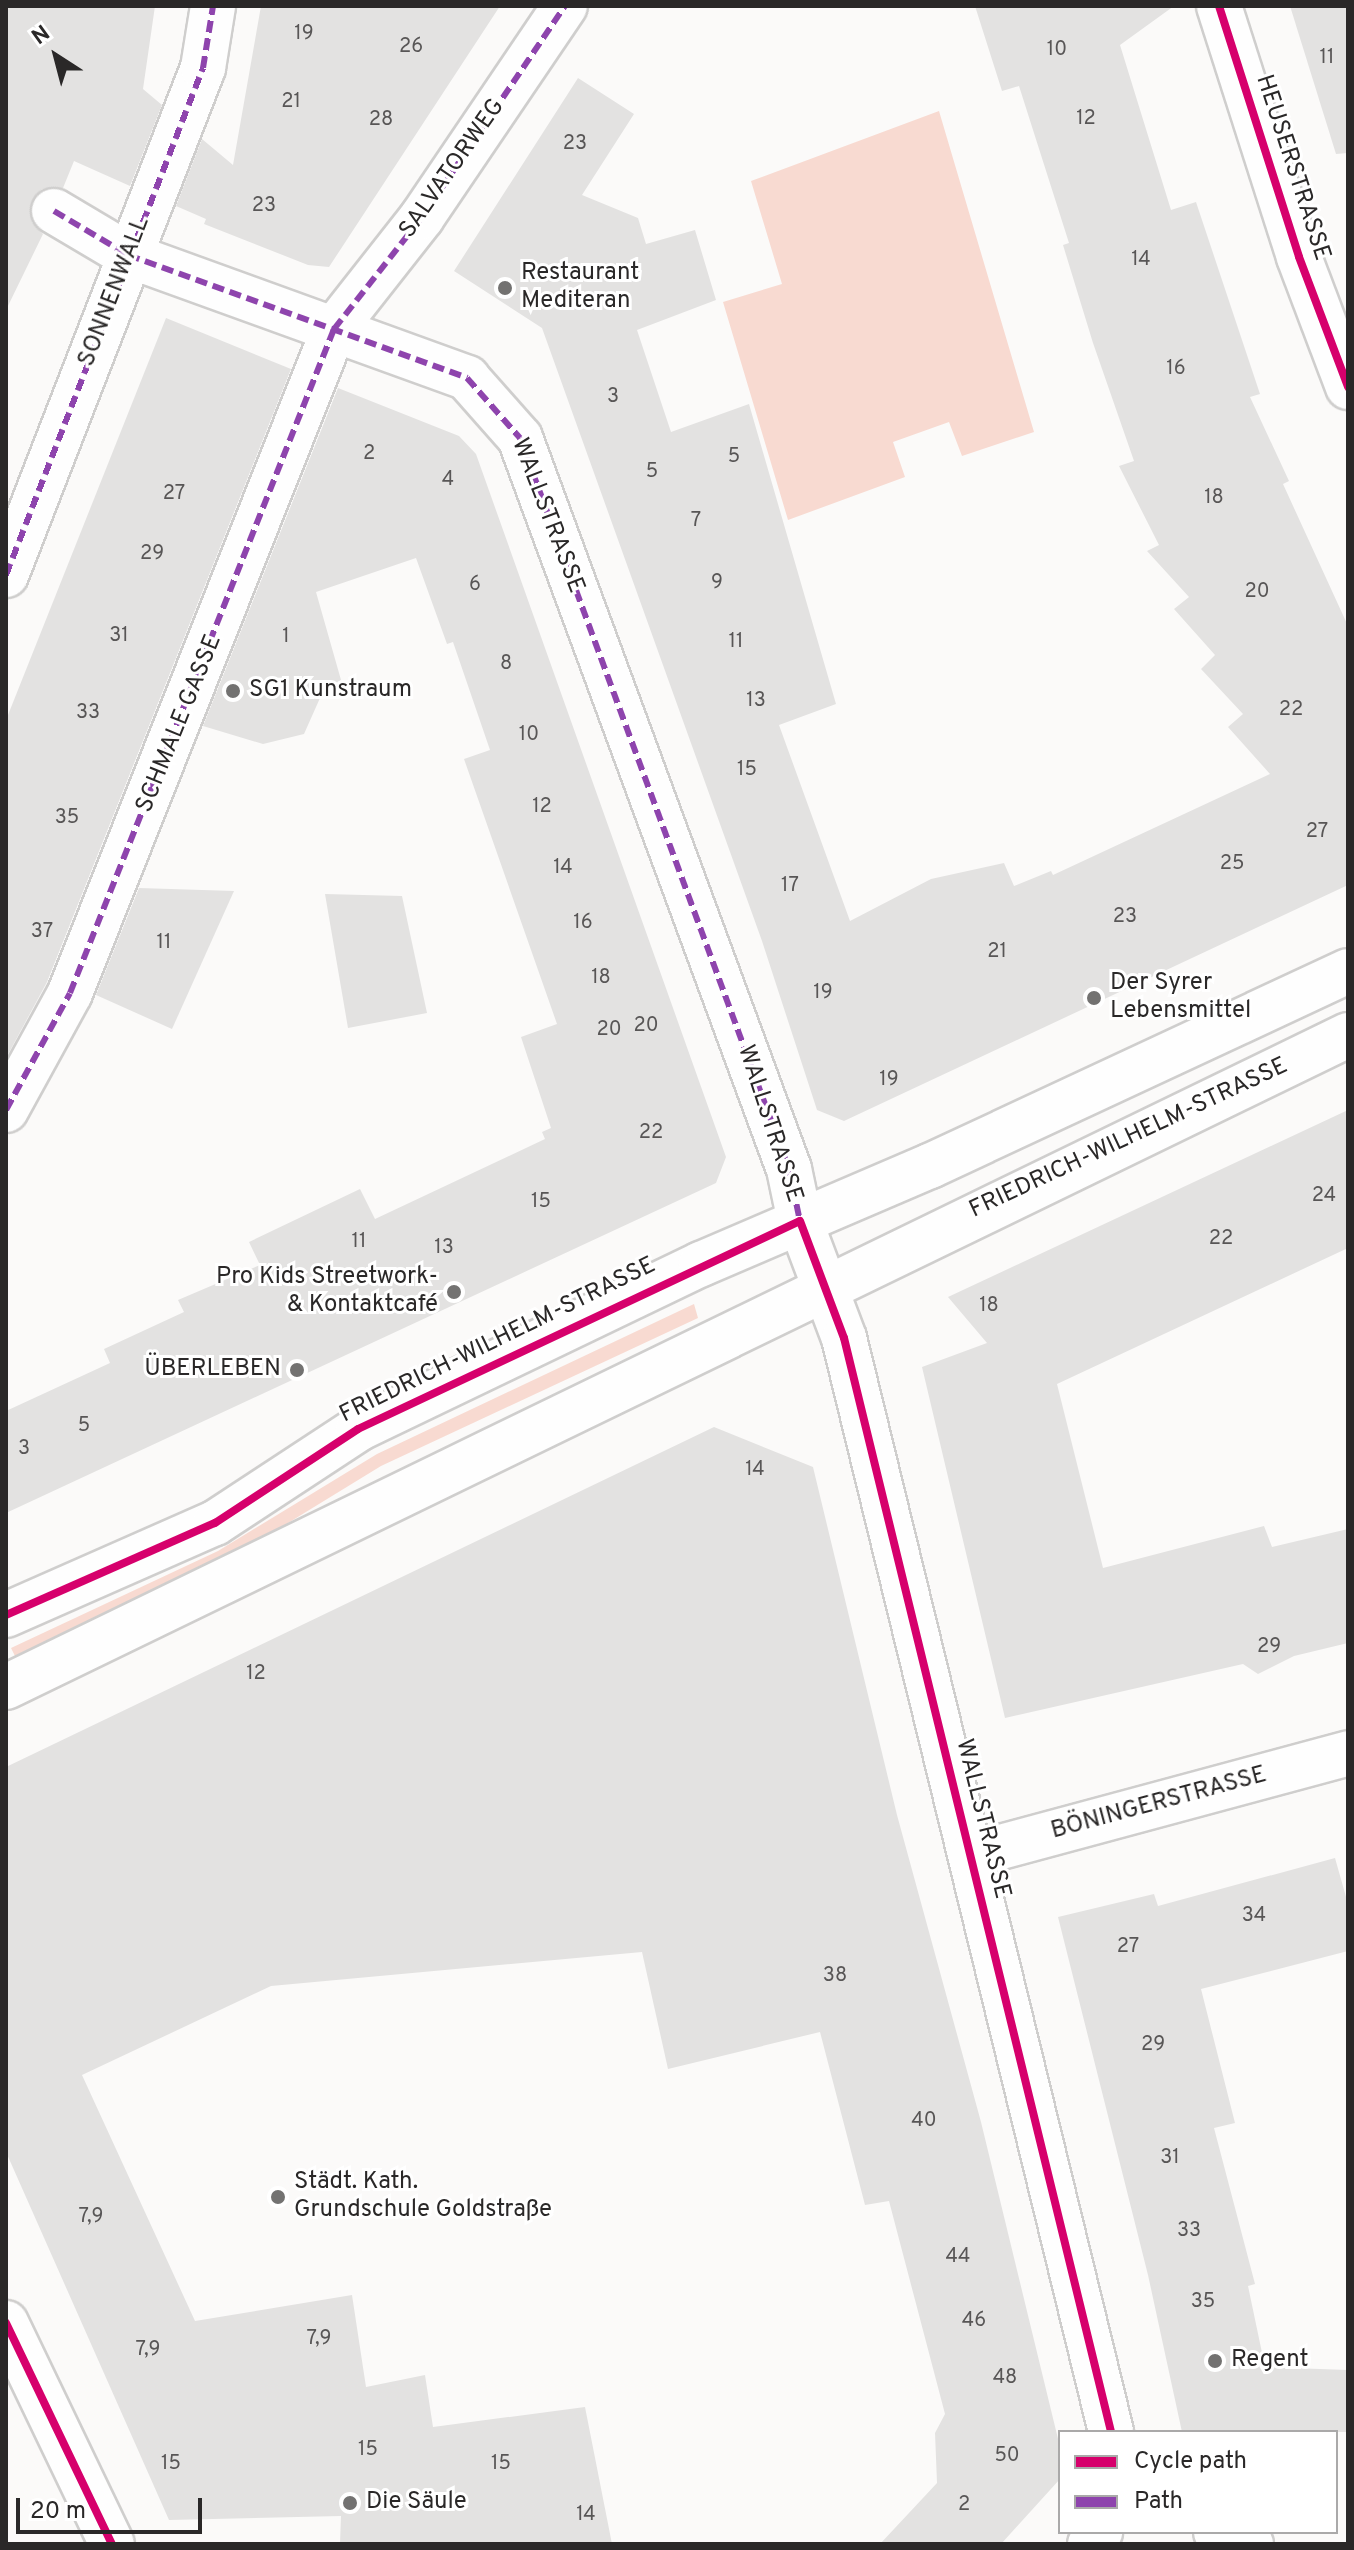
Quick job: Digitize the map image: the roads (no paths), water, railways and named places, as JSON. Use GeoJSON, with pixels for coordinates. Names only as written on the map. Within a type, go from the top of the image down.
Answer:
{"type":"FeatureCollection","features":[{"type":"Feature","properties":{"kind":"street","name":"SONNENWALL"},"geometry":{"type":"LineString","coordinates":[[6,575],[203,68],[213,6]]}},
{"type":"Feature","properties":{"kind":"street","name":"SALVATORWEG"},"geometry":{"type":"LineString","coordinates":[[334,329],[422,217],[565,6]]}},
{"type":"Feature","properties":{"kind":"street","name":"HEUSERSTRASSE"},"geometry":{"type":"LineString","coordinates":[[1219,6],[1299,257],[1348,387]]}},
{"type":"Feature","properties":{"kind":"street","name":"WALLSTRASSE"},"geometry":{"type":"LineString","coordinates":[[54,211],[128,255],[467,378],[520,438],[789,1169],[800,1221],[844,1338],[1111,2430]]}},
{"type":"Feature","properties":{"kind":"street","name":"SCHMALE GASSE"},"geometry":{"type":"LineString","coordinates":[[6,1110],[70,993],[334,329]]}},
{"type":"Feature","properties":{"kind":"street","name":"FRIEDRICH-WILHELM-STRASSE"},"geometry":{"type":"LineString","coordinates":[[6,1615],[215,1523],[358,1429],[800,1221],[930,1166],[1348,971]]}},
{"type":"Feature","properties":{"kind":"street","name":"FRIEDRICH-WILHELM-STRASSE"},"geometry":{"type":"LineString","coordinates":[[6,1687],[824,1290],[914,1241],[1348,1035]]}},
{"type":"Feature","properties":{"kind":"street","name":"BÖNINGERSTRASSE"},"geometry":{"type":"LineString","coordinates":[[971,1855],[1348,1753]]}},
{"type":"Feature","properties":{"kind":"street"},"geometry":{"type":"LineString","coordinates":[[6,2323],[112,2544]]}},
{"type":"Feature","properties":{"kind":"street"},"geometry":{"type":"LineString","coordinates":[[1222,2534],[1251,2544]]}},
{"type":"Feature","properties":{"kind":"place","name":"Restaurant Mediteran"},"geometry":{"type":"Point","coordinates":[505,288]}},
{"type":"Feature","properties":{"kind":"place","name":"SG1 Kunstraum"},"geometry":{"type":"Point","coordinates":[233,691]}},
{"type":"Feature","properties":{"kind":"place","name":"Der Syrer Lebensmittel"},"geometry":{"type":"Point","coordinates":[1094,998]}},
{"type":"Feature","properties":{"kind":"place","name":"Pro Kids Streetwork- & Kontaktcafé"},"geometry":{"type":"Point","coordinates":[454,1292]}},
{"type":"Feature","properties":{"kind":"place","name":"ÜBERLEBEN"},"geometry":{"type":"Point","coordinates":[297,1370]}},
{"type":"Feature","properties":{"kind":"place","name":"Städt. Kath. Grundschule Goldstraße"},"geometry":{"type":"Point","coordinates":[278,2197]}},
{"type":"Feature","properties":{"kind":"place","name":"Regent"},"geometry":{"type":"Point","coordinates":[1215,2361]}},
{"type":"Feature","properties":{"kind":"place","name":"Die Säule"},"geometry":{"type":"Point","coordinates":[350,2503]}}]}
